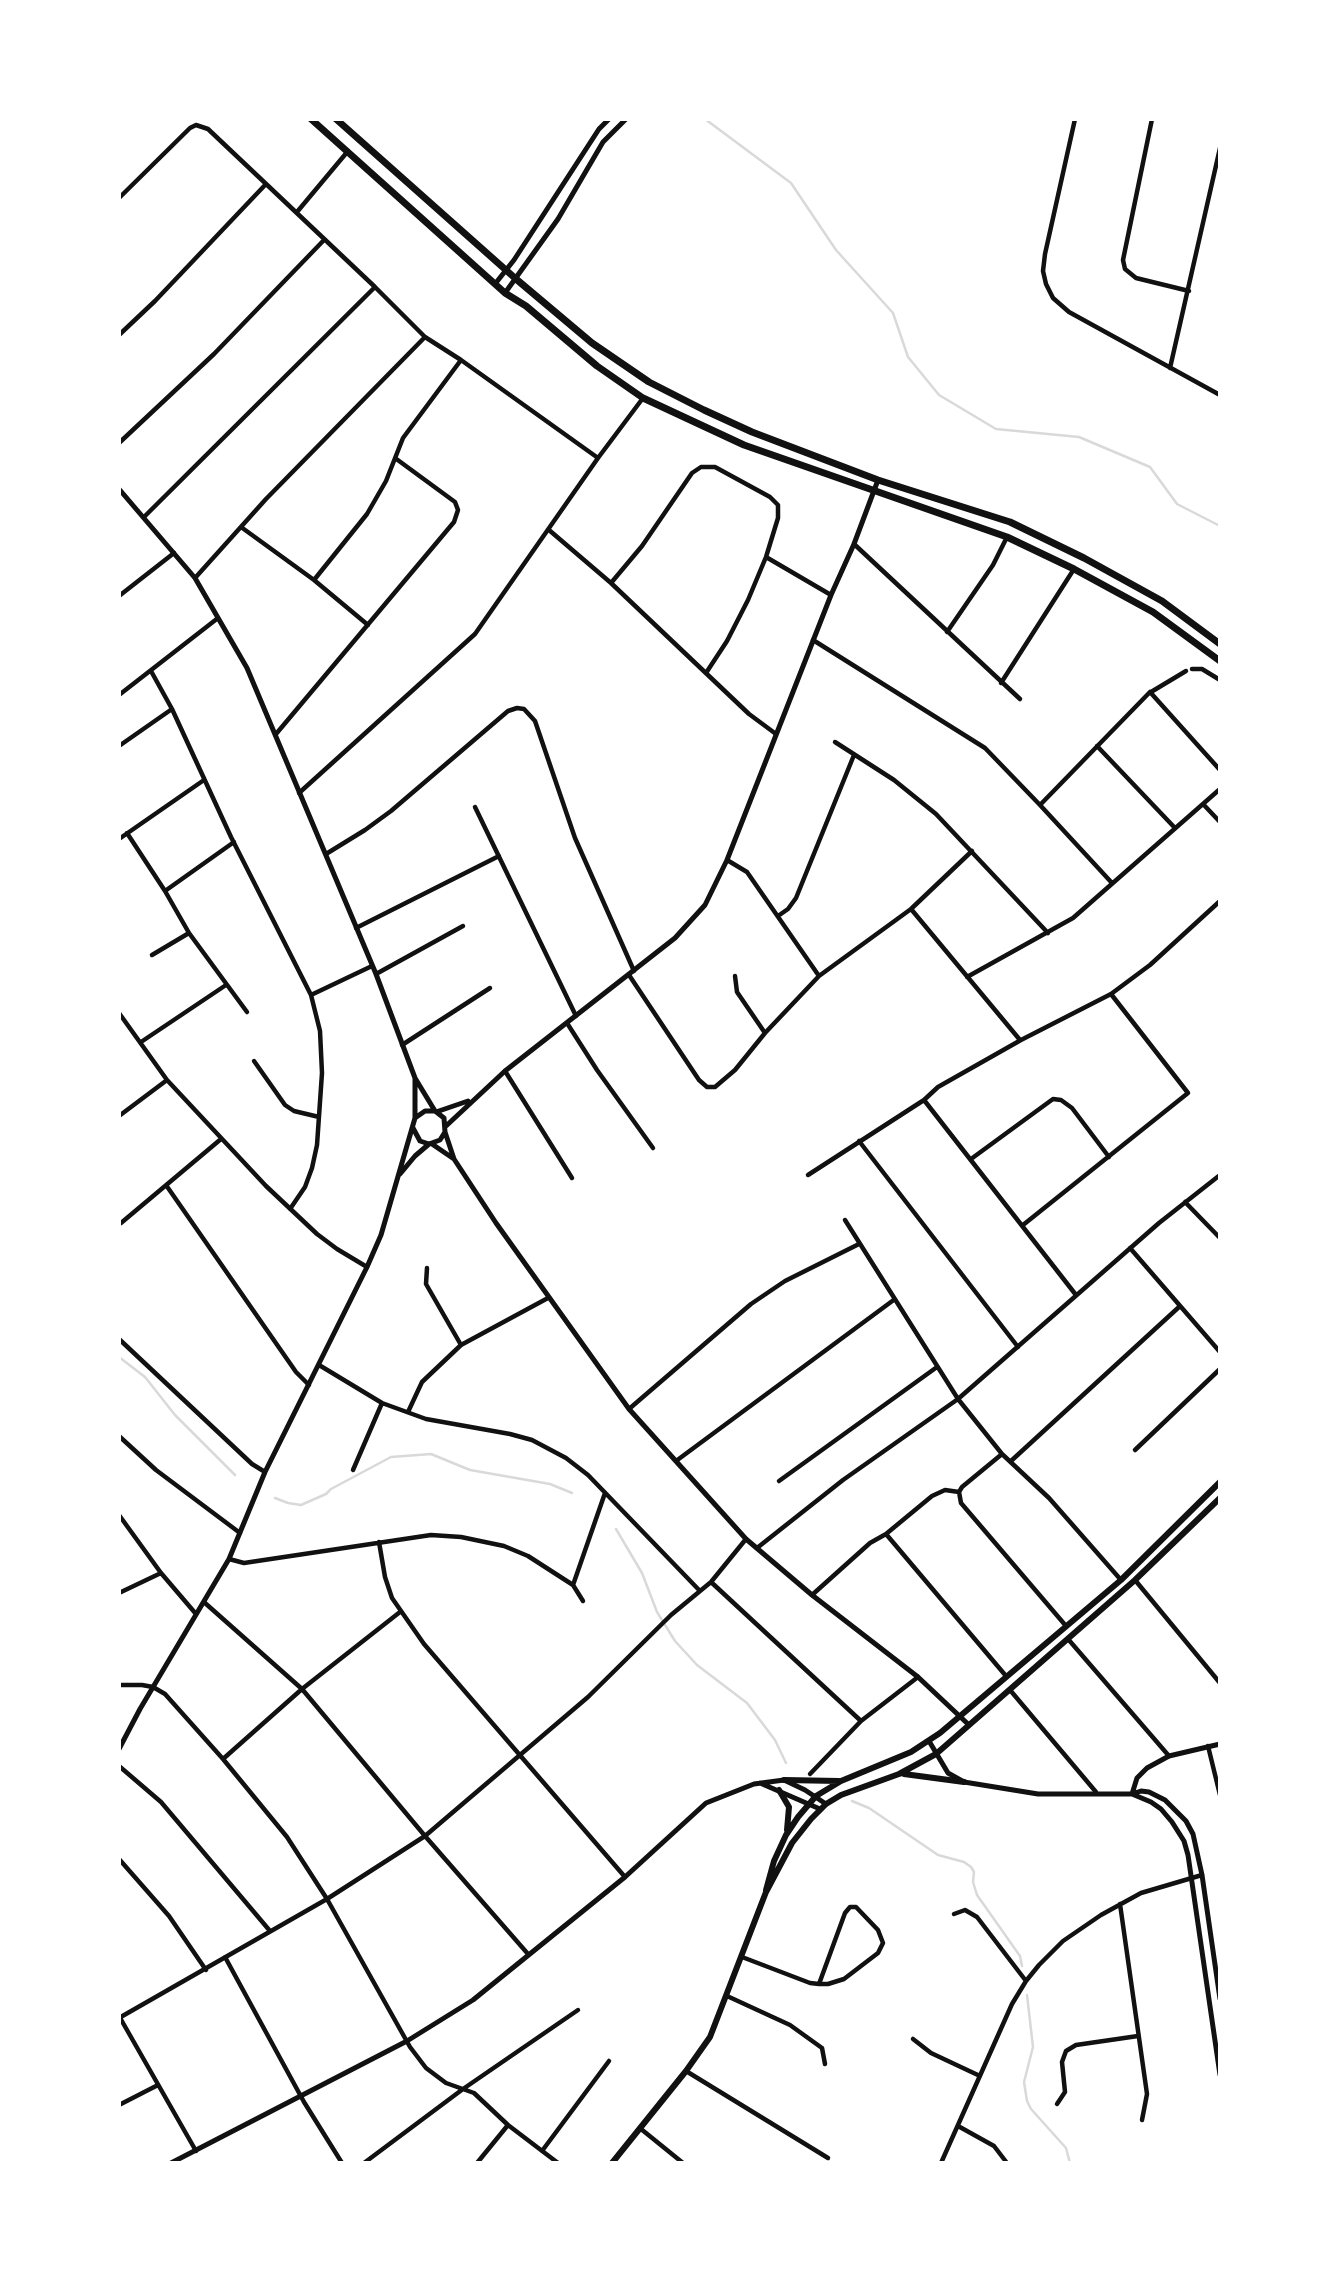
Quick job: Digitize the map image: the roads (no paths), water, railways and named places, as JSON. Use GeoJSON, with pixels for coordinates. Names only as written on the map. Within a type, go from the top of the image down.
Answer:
{"type":"FeatureCollection","features":[{"type":"Feature","properties":{"kind":"highway"},"geometry":{"type":"LineString","coordinates":[[311,119],[505,293],[526,306],[597,366],[643,398],[744,445],[1007,537],[1074,569],[1153,612],[1220,661]]}},
{"type":"Feature","properties":{"kind":"highway"},"geometry":{"type":"LineString","coordinates":[[336,119],[516,279],[592,342],[649,382],[752,432],[878,480],[1010,522],[1084,558],[1162,601],[1220,643]]}},
{"type":"Feature","properties":{"kind":"main road"},"geometry":{"type":"LineString","coordinates":[[766,1892],[768,1877],[786,1835],[816,1797],[841,1781],[898,1759],[929,1741],[1121,1580],[1220,1482]]}},
{"type":"Feature","properties":{"kind":"main road"},"geometry":{"type":"LineString","coordinates":[[612,2163],[710,2038],[766,1892],[792,1843],[823,1806],[853,1790],[899,1774],[936,1754],[1135,1580],[1220,1498]]}},
{"type":"Feature","properties":{"kind":"main road"},"geometry":{"type":"LineString","coordinates":[[899,1774],[964,1782]]}},
{"type":"Feature","properties":{"kind":"main road"},"geometry":{"type":"LineString","coordinates":[[784,1780],[841,1781]]}},
{"type":"Feature","properties":{"kind":"main road"},"geometry":{"type":"LineString","coordinates":[[779,1790],[789,1807],[786,1835]]}},
{"type":"Feature","properties":{"kind":"street"},"geometry":{"type":"LineString","coordinates":[[495,284],[538,225],[599,129],[609,119]]}},
{"type":"Feature","properties":{"kind":"street"},"geometry":{"type":"LineString","coordinates":[[505,293],[558,219],[603,142],[626,119]]}},
{"type":"Feature","properties":{"kind":"street"},"geometry":{"type":"LineString","coordinates":[[1075,119],[1045,254],[1043,271],[1053,298],[1069,312],[1220,395]]}},
{"type":"Feature","properties":{"kind":"street"},"geometry":{"type":"LineString","coordinates":[[1152,119],[1123,260],[1125,269],[1136,278],[1189,291]]}},
{"type":"Feature","properties":{"kind":"street"},"geometry":{"type":"LineString","coordinates":[[120,196],[183,134],[196,125],[208,129],[425,337],[598,458]]}},
{"type":"Feature","properties":{"kind":"street"},"geometry":{"type":"LineString","coordinates":[[1170,368],[1220,148]]}},
{"type":"Feature","properties":{"kind":"street"},"geometry":{"type":"LineString","coordinates":[[297,212],[348,150]]}},
{"type":"Feature","properties":{"kind":"street"},"geometry":{"type":"LineString","coordinates":[[119,335],[266,184]]}},
{"type":"Feature","properties":{"kind":"street"},"geometry":{"type":"LineString","coordinates":[[119,443],[214,354],[324,240]]}},
{"type":"Feature","properties":{"kind":"street"},"geometry":{"type":"LineString","coordinates":[[144,517],[375,287]]}},
{"type":"Feature","properties":{"kind":"street"},"geometry":{"type":"LineString","coordinates":[[195,578],[266,499],[425,337]]}},
{"type":"Feature","properties":{"kind":"street"},"geometry":{"type":"LineString","coordinates":[[314,580],[367,514],[386,481],[403,438],[461,360]]}},
{"type":"Feature","properties":{"kind":"street"},"geometry":{"type":"LineString","coordinates":[[299,793],[475,634],[643,398]]}},
{"type":"Feature","properties":{"kind":"street"},"geometry":{"type":"LineString","coordinates":[[276,734],[454,522],[458,510],[454,502],[395,458]]}},
{"type":"Feature","properties":{"kind":"street"},"geometry":{"type":"LineString","coordinates":[[611,583],[642,546],[692,473],[701,467],[715,467],[770,497],[778,505],[778,518],[766,557],[727,641],[706,673]]}},
{"type":"Feature","properties":{"kind":"street"},"geometry":{"type":"LineString","coordinates":[[399,1175],[415,1156],[440,1140],[471,1100],[675,938],[705,905],[727,860],[878,480]]}},
{"type":"Feature","properties":{"kind":"street"},"geometry":{"type":"LineString","coordinates":[[119,489],[121,496],[144,517],[195,578],[247,668],[376,974],[415,1079],[435,1111],[444,1118],[454,1159],[548,1298],[629,1409],[746,1539],[812,1595],[918,1676],[969,1725]]}},
{"type":"Feature","properties":{"kind":"street"},"geometry":{"type":"LineString","coordinates":[[242,527],[314,580],[368,625]]}},
{"type":"Feature","properties":{"kind":"street"},"geometry":{"type":"LineString","coordinates":[[549,530],[611,583],[750,714],[776,734]]}},
{"type":"Feature","properties":{"kind":"street"},"geometry":{"type":"LineString","coordinates":[[947,632],[993,565],[1007,537]]}},
{"type":"Feature","properties":{"kind":"street"},"geometry":{"type":"LineString","coordinates":[[854,544],[1020,699]]}},
{"type":"Feature","properties":{"kind":"street"},"geometry":{"type":"LineString","coordinates":[[119,596],[174,553]]}},
{"type":"Feature","properties":{"kind":"street"},"geometry":{"type":"LineString","coordinates":[[766,557],[831,595]]}},
{"type":"Feature","properties":{"kind":"street"},"geometry":{"type":"LineString","coordinates":[[1000,682],[1074,569]]}},
{"type":"Feature","properties":{"kind":"street"},"geometry":{"type":"LineString","coordinates":[[119,695],[218,618]]}},
{"type":"Feature","properties":{"kind":"street"},"geometry":{"type":"LineString","coordinates":[[813,640],[985,748],[1041,804],[1112,883]]}},
{"type":"Feature","properties":{"kind":"street"},"geometry":{"type":"LineString","coordinates":[[1041,804],[1150,692],[1189,670],[1202,668],[1220,680]]}},
{"type":"Feature","properties":{"kind":"street"},"geometry":{"type":"LineString","coordinates":[[151,671],[173,709],[204,780],[311,995],[320,1035],[322,1073],[317,1145],[305,1187],[290,1209]]}},
{"type":"Feature","properties":{"kind":"street"},"geometry":{"type":"LineString","coordinates":[[1150,692],[1220,771]]}},
{"type":"Feature","properties":{"kind":"street"},"geometry":{"type":"LineString","coordinates":[[326,853],[391,811],[508,711],[521,708],[528,712],[534,721],[575,838],[631,973],[699,1080],[710,1088],[719,1085],[735,1070],[765,1033],[819,976],[911,909],[972,851]]}},
{"type":"Feature","properties":{"kind":"street"},"geometry":{"type":"LineString","coordinates":[[119,746],[173,709]]}},
{"type":"Feature","properties":{"kind":"street"},"geometry":{"type":"LineString","coordinates":[[835,742],[915,796],[972,851],[1048,933]]}},
{"type":"Feature","properties":{"kind":"street"},"geometry":{"type":"LineString","coordinates":[[1097,746],[1175,828]]}},
{"type":"Feature","properties":{"kind":"street"},"geometry":{"type":"LineString","coordinates":[[778,916],[788,909],[796,898],[854,755]]}},
{"type":"Feature","properties":{"kind":"street"},"geometry":{"type":"LineString","coordinates":[[119,839],[204,780]]}},
{"type":"Feature","properties":{"kind":"street"},"geometry":{"type":"LineString","coordinates":[[967,977],[1073,918],[1220,789]]}},
{"type":"Feature","properties":{"kind":"street"},"geometry":{"type":"LineString","coordinates":[[1203,804],[1220,822]]}},
{"type":"Feature","properties":{"kind":"street"},"geometry":{"type":"LineString","coordinates":[[475,807],[576,1016]]}},
{"type":"Feature","properties":{"kind":"street"},"geometry":{"type":"LineString","coordinates":[[127,833],[189,933],[247,1012]]}},
{"type":"Feature","properties":{"kind":"street"},"geometry":{"type":"LineString","coordinates":[[165,891],[234,842]]}},
{"type":"Feature","properties":{"kind":"street"},"geometry":{"type":"LineString","coordinates":[[356,928],[499,856]]}},
{"type":"Feature","properties":{"kind":"street"},"geometry":{"type":"LineString","coordinates":[[727,860],[747,872],[819,976]]}},
{"type":"Feature","properties":{"kind":"street"},"geometry":{"type":"LineString","coordinates":[[808,1175],[924,1100],[937,1087],[1111,994],[1150,965],[1220,901]]}},
{"type":"Feature","properties":{"kind":"street"},"geometry":{"type":"LineString","coordinates":[[911,909],[1021,1040]]}},
{"type":"Feature","properties":{"kind":"street"},"geometry":{"type":"LineString","coordinates":[[376,974],[463,926]]}},
{"type":"Feature","properties":{"kind":"street"},"geometry":{"type":"LineString","coordinates":[[152,955],[189,933]]}},
{"type":"Feature","properties":{"kind":"street"},"geometry":{"type":"LineString","coordinates":[[311,995],[372,966]]}},
{"type":"Feature","properties":{"kind":"street"},"geometry":{"type":"LineString","coordinates":[[735,975],[737,992],[765,1033]]}},
{"type":"Feature","properties":{"kind":"street"},"geometry":{"type":"LineString","coordinates":[[141,1042],[226,985]]}},
{"type":"Feature","properties":{"kind":"street"},"geometry":{"type":"LineString","coordinates":[[402,1045],[490,988]]}},
{"type":"Feature","properties":{"kind":"street"},"geometry":{"type":"LineString","coordinates":[[1023,1225],[1188,1093],[1111,994]]}},
{"type":"Feature","properties":{"kind":"street"},"geometry":{"type":"LineString","coordinates":[[120,1017],[167,1080],[290,1209],[317,1234],[367,1267]]}},
{"type":"Feature","properties":{"kind":"street"},"geometry":{"type":"LineString","coordinates":[[567,1023],[653,1148]]}},
{"type":"Feature","properties":{"kind":"street"},"geometry":{"type":"LineString","coordinates":[[254,1061],[285,1105],[294,1111],[319,1116]]}},
{"type":"Feature","properties":{"kind":"street"},"geometry":{"type":"LineString","coordinates":[[505,1071],[572,1178]]}},
{"type":"Feature","properties":{"kind":"street"},"geometry":{"type":"LineString","coordinates":[[119,1749],[229,1559],[265,1472],[367,1267],[381,1235],[415,1118],[415,1079]]}},
{"type":"Feature","properties":{"kind":"street"},"geometry":{"type":"LineString","coordinates":[[119,1116],[167,1080]]}},
{"type":"Feature","properties":{"kind":"street"},"geometry":{"type":"LineString","coordinates":[[971,1158],[1052,1099],[1060,1100],[1072,1108],[1109,1157]]}},
{"type":"Feature","properties":{"kind":"street"},"geometry":{"type":"LineString","coordinates":[[415,1118],[425,1111],[435,1111],[471,1100]]}},
{"type":"Feature","properties":{"kind":"street"},"geometry":{"type":"LineString","coordinates":[[924,1100],[1076,1295]]}},
{"type":"Feature","properties":{"kind":"street"},"geometry":{"type":"LineString","coordinates":[[412,1128],[419,1141],[430,1144],[454,1159]]}},
{"type":"Feature","properties":{"kind":"street"},"geometry":{"type":"LineString","coordinates":[[121,1223],[221,1139]]}},
{"type":"Feature","properties":{"kind":"street"},"geometry":{"type":"LineString","coordinates":[[859,1142],[1018,1347]]}},
{"type":"Feature","properties":{"kind":"street"},"geometry":{"type":"LineString","coordinates":[[757,1548],[843,1480],[958,1399],[1130,1248],[1220,1175]]}},
{"type":"Feature","properties":{"kind":"street"},"geometry":{"type":"LineString","coordinates":[[166,1185],[296,1372],[309,1385]]}},
{"type":"Feature","properties":{"kind":"street"},"geometry":{"type":"LineString","coordinates":[[1185,1202],[1220,1238]]}},
{"type":"Feature","properties":{"kind":"street"},"geometry":{"type":"LineString","coordinates":[[845,1220],[958,1399],[1002,1454],[1049,1498],[1121,1580]]}},
{"type":"Feature","properties":{"kind":"street"},"geometry":{"type":"LineString","coordinates":[[629,1409],[751,1304],[785,1281],[859,1244]]}},
{"type":"Feature","properties":{"kind":"street"},"geometry":{"type":"LineString","coordinates":[[1130,1248],[1220,1352]]}},
{"type":"Feature","properties":{"kind":"street"},"geometry":{"type":"LineString","coordinates":[[427,1268],[426,1284],[461,1345]]}},
{"type":"Feature","properties":{"kind":"street"},"geometry":{"type":"LineString","coordinates":[[408,1412],[422,1382],[461,1345],[548,1298]]}},
{"type":"Feature","properties":{"kind":"street"},"geometry":{"type":"LineString","coordinates":[[676,1461],[895,1300]]}},
{"type":"Feature","properties":{"kind":"street"},"geometry":{"type":"LineString","coordinates":[[1011,1461],[1179,1307]]}},
{"type":"Feature","properties":{"kind":"street"},"geometry":{"type":"LineString","coordinates":[[119,1339],[245,1458],[265,1472]]}},
{"type":"Feature","properties":{"kind":"street"},"geometry":{"type":"LineString","coordinates":[[319,1365],[382,1403],[426,1419],[532,1440],[566,1458],[588,1475],[700,1591]]}},
{"type":"Feature","properties":{"kind":"street"},"geometry":{"type":"LineString","coordinates":[[779,1481],[937,1367]]}},
{"type":"Feature","properties":{"kind":"street"},"geometry":{"type":"LineString","coordinates":[[1135,1450],[1220,1370]]}},
{"type":"Feature","properties":{"kind":"street"},"geometry":{"type":"LineString","coordinates":[[353,1470],[382,1403]]}},
{"type":"Feature","properties":{"kind":"street"},"geometry":{"type":"LineString","coordinates":[[119,1436],[156,1470],[240,1533]]}},
{"type":"Feature","properties":{"kind":"street"},"geometry":{"type":"LineString","coordinates":[[1002,1454],[966,1483],[959,1492],[961,1503],[1066,1626]]}},
{"type":"Feature","properties":{"kind":"street"},"geometry":{"type":"LineString","coordinates":[[812,1595],[870,1543],[886,1534],[932,1496],[945,1490],[959,1492]]}},
{"type":"Feature","properties":{"kind":"street"},"geometry":{"type":"LineString","coordinates":[[573,1585],[605,1493]]}},
{"type":"Feature","properties":{"kind":"street"},"geometry":{"type":"LineString","coordinates":[[119,1515],[161,1573],[197,1615]]}},
{"type":"Feature","properties":{"kind":"street"},"geometry":{"type":"LineString","coordinates":[[886,1534],[1006,1676]]}},
{"type":"Feature","properties":{"kind":"street"},"geometry":{"type":"LineString","coordinates":[[229,1559],[244,1563],[431,1535],[461,1537],[493,1543],[528,1556],[573,1585],[583,1601]]}},
{"type":"Feature","properties":{"kind":"street"},"geometry":{"type":"LineString","coordinates":[[196,2152],[120,2017],[327,1899],[425,1836],[588,1697],[656,1629],[710,1582],[746,1539]]}},
{"type":"Feature","properties":{"kind":"street"},"geometry":{"type":"LineString","coordinates":[[379,1542],[385,1577],[400,1612],[432,1655],[625,1877]]}},
{"type":"Feature","properties":{"kind":"street"},"geometry":{"type":"LineString","coordinates":[[119,1593],[161,1573]]}},
{"type":"Feature","properties":{"kind":"street"},"geometry":{"type":"LineString","coordinates":[[1135,1580],[1220,1683]]}},
{"type":"Feature","properties":{"kind":"street"},"geometry":{"type":"LineString","coordinates":[[710,1582],[861,1721]]}},
{"type":"Feature","properties":{"kind":"street"},"geometry":{"type":"LineString","coordinates":[[205,1603],[302,1689],[528,1954]]}},
{"type":"Feature","properties":{"kind":"street"},"geometry":{"type":"LineString","coordinates":[[223,1759],[302,1689],[400,1612]]}},
{"type":"Feature","properties":{"kind":"street"},"geometry":{"type":"LineString","coordinates":[[1068,1639],[1169,1756]]}},
{"type":"Feature","properties":{"kind":"street"},"geometry":{"type":"LineString","coordinates":[[810,1774],[861,1721],[918,1676]]}},
{"type":"Feature","properties":{"kind":"street"},"geometry":{"type":"LineString","coordinates":[[119,1685],[153,1687],[165,1694],[223,1759],[287,1838],[327,1899],[418,2059],[434,2075],[454,2088],[463,2089],[480,2098],[508,2125],[558,2163]]}},
{"type":"Feature","properties":{"kind":"street"},"geometry":{"type":"LineString","coordinates":[[1010,1690],[1096,1792]]}},
{"type":"Feature","properties":{"kind":"street"},"geometry":{"type":"LineString","coordinates":[[929,1741],[948,1773],[955,1779],[1038,1794],[1132,1794],[1151,1802],[1172,1822],[1186,1848],[1220,2075]]}},
{"type":"Feature","properties":{"kind":"street"},"geometry":{"type":"LineString","coordinates":[[1132,1794],[1137,1778],[1147,1768],[1169,1756],[1220,1744]]}},
{"type":"Feature","properties":{"kind":"street"},"geometry":{"type":"LineString","coordinates":[[1208,1746],[1220,1794]]}},
{"type":"Feature","properties":{"kind":"street"},"geometry":{"type":"LineString","coordinates":[[119,1766],[161,1802],[270,1931]]}},
{"type":"Feature","properties":{"kind":"street"},"geometry":{"type":"LineString","coordinates":[[171,2163],[407,2041],[473,2000],[625,1877],[706,1803],[760,1783],[784,1780],[816,1797],[823,1806]]}},
{"type":"Feature","properties":{"kind":"street"},"geometry":{"type":"LineString","coordinates":[[760,1783],[809,1804],[823,1806]]}},
{"type":"Feature","properties":{"kind":"street"},"geometry":{"type":"LineString","coordinates":[[1132,1794],[1141,1791],[1157,1794],[1180,1813],[1192,1834],[1202,1875],[1220,1999]]}},
{"type":"Feature","properties":{"kind":"street"},"geometry":{"type":"LineString","coordinates":[[119,1859],[169,1916],[206,1970]]}},
{"type":"Feature","properties":{"kind":"street"},"geometry":{"type":"LineString","coordinates":[[941,2163],[1012,2004],[1026,1981],[1063,1941],[1083,1926],[1141,1893],[1202,1875]]}},
{"type":"Feature","properties":{"kind":"street"},"geometry":{"type":"LineString","coordinates":[[1120,1904],[1147,2094],[1142,2120]]}},
{"type":"Feature","properties":{"kind":"street"},"geometry":{"type":"LineString","coordinates":[[742,1957],[801,1981],[819,1984],[835,1983],[844,1979],[881,1948],[883,1940],[878,1930],[856,1907],[850,1907],[845,1913],[819,1984]]}},
{"type":"Feature","properties":{"kind":"street"},"geometry":{"type":"LineString","coordinates":[[954,1914],[964,1910],[976,1917],[1026,1981]]}},
{"type":"Feature","properties":{"kind":"street"},"geometry":{"type":"LineString","coordinates":[[225,1957],[301,2096],[342,2163]]}},
{"type":"Feature","properties":{"kind":"street"},"geometry":{"type":"LineString","coordinates":[[727,1996],[790,2025],[821,2048],[825,2064]]}},
{"type":"Feature","properties":{"kind":"street"},"geometry":{"type":"LineString","coordinates":[[364,2163],[463,2089],[578,2010]]}},
{"type":"Feature","properties":{"kind":"street"},"geometry":{"type":"LineString","coordinates":[[1057,2104],[1065,2092],[1062,2062],[1066,2051],[1076,2045],[1138,2036]]}},
{"type":"Feature","properties":{"kind":"street"},"geometry":{"type":"LineString","coordinates":[[913,2039],[931,2053],[980,2076]]}},
{"type":"Feature","properties":{"kind":"street"},"geometry":{"type":"LineString","coordinates":[[542,2151],[609,2062]]}},
{"type":"Feature","properties":{"kind":"street"},"geometry":{"type":"LineString","coordinates":[[686,2071],[828,2158]]}},
{"type":"Feature","properties":{"kind":"street"},"geometry":{"type":"LineString","coordinates":[[119,2105],[158,2085]]}},
{"type":"Feature","properties":{"kind":"street"},"geometry":{"type":"LineString","coordinates":[[477,2163],[508,2125]]}},
{"type":"Feature","properties":{"kind":"street"},"geometry":{"type":"LineString","coordinates":[[958,2126],[993,2146],[1007,2163]]}},
{"type":"Feature","properties":{"kind":"street"},"geometry":{"type":"LineString","coordinates":[[641,2129],[682,2163]]}},
{"type":"Feature","properties":{"kind":"waterway"},"geometry":{"type":"LineString","coordinates":[[705,119],[791,183],[836,250],[893,313],[908,357],[939,395],[996,429],[1079,437],[1150,467],[1177,504],[1220,526]]}},
{"type":"Feature","properties":{"kind":"waterway"},"geometry":{"type":"LineString","coordinates":[[119,1357],[145,1377],[175,1415],[235,1475]]}},
{"type":"Feature","properties":{"kind":"waterway"},"geometry":{"type":"LineString","coordinates":[[275,1498],[301,1505],[391,1457],[431,1454],[470,1470],[550,1484],[572,1493]]}},
{"type":"Feature","properties":{"kind":"waterway"},"geometry":{"type":"LineString","coordinates":[[616,1529],[642,1573],[657,1612],[675,1641],[697,1665],[747,1703],[775,1740],[786,1763]]}},
{"type":"Feature","properties":{"kind":"waterway"},"geometry":{"type":"LineString","coordinates":[[852,1801],[869,1808],[938,1855],[964,1862],[971,1867],[977,1895],[1020,1956],[1022,1966]]}},
{"type":"Feature","properties":{"kind":"waterway"},"geometry":{"type":"LineString","coordinates":[[1027,1995],[1033,2047],[1024,2082],[1027,2101],[1066,2148],[1070,2163]]}}]}
